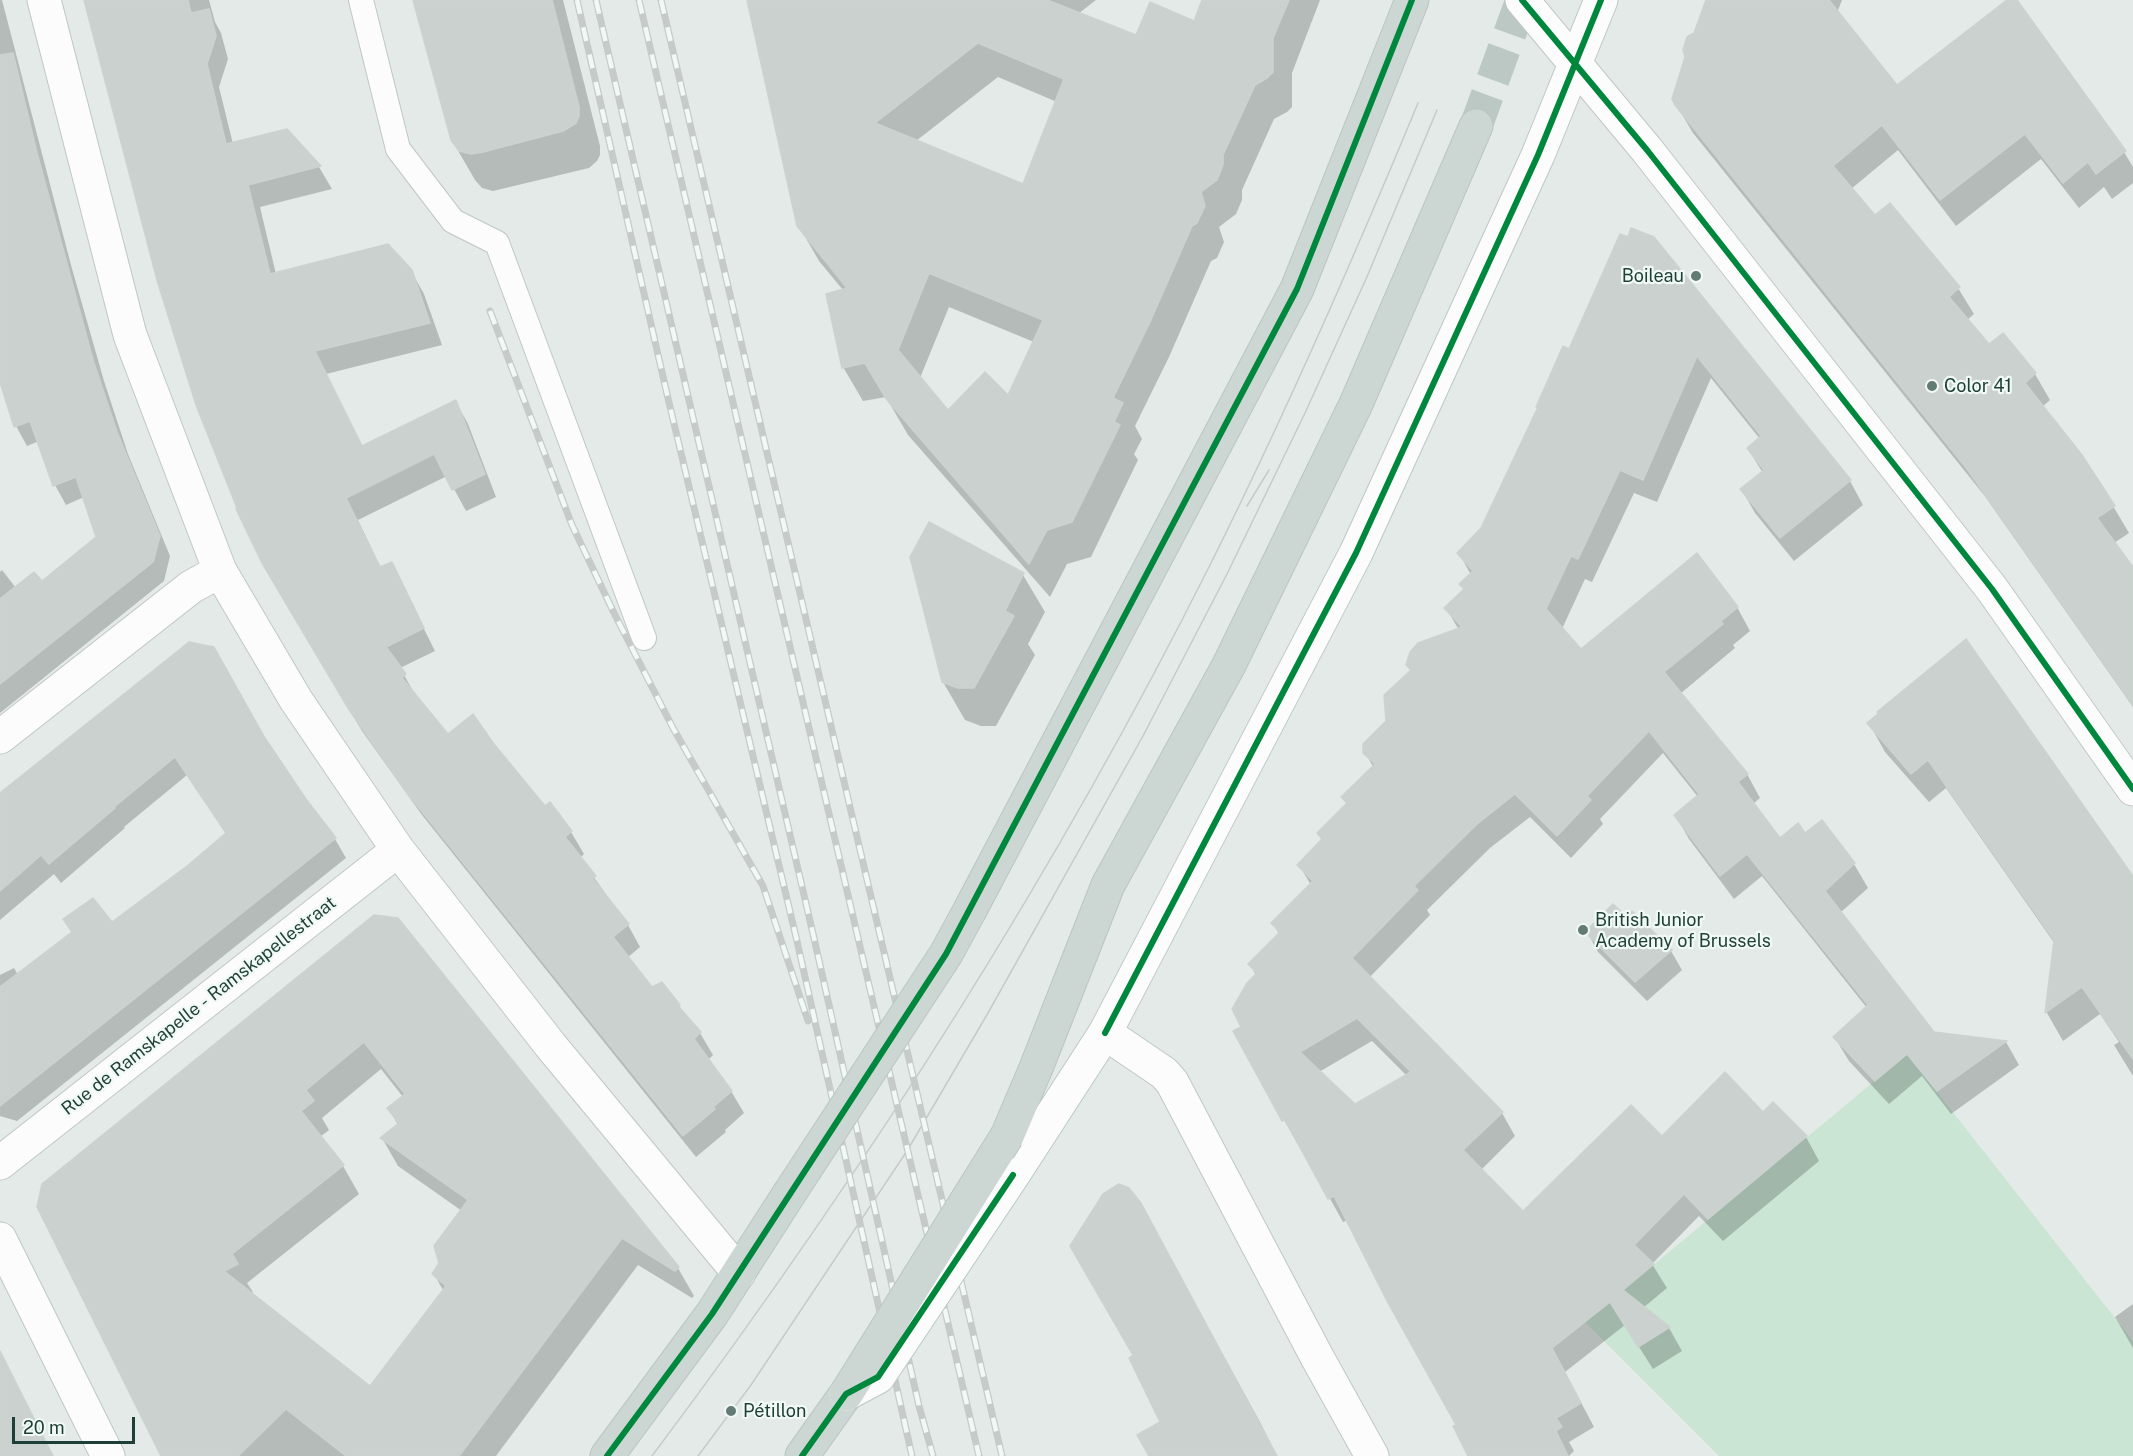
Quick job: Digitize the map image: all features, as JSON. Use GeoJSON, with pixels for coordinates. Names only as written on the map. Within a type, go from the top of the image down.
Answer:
{"type":"FeatureCollection","features":[{"type":"Feature","properties":{"kind":"main road"},"geometry":{"type":"LineString","coordinates":[[607,1456],[739,1273],[946,954],[1297,289],[1412,0]]}},
{"type":"Feature","properties":{"kind":"main road"},"geometry":{"type":"LineString","coordinates":[[802,1456],[846,1394],[1007,1136],[1108,885],[1229,665],[1356,404],[1476,126]]}},
{"type":"Feature","properties":{"kind":"street"},"geometry":{"type":"LineString","coordinates":[[44,0],[130,335],[219,571],[296,700],[398,850],[551,1046],[739,1273]]}},
{"type":"Feature","properties":{"kind":"street"},"geometry":{"type":"LineString","coordinates":[[1522,0],[1647,150],[1992,590],[2133,789]]}},
{"type":"Feature","properties":{"kind":"street"},"geometry":{"type":"LineString","coordinates":[[846,1394],[878,1377],[1105,1033],[1356,553],[1538,155],[1601,0]]}},
{"type":"Feature","properties":{"kind":"street"},"geometry":{"type":"LineString","coordinates":[[0,738],[191,587],[219,571]]}},
{"type":"Feature","properties":{"kind":"street","name":"Rue de Ramskapelle - Ramskapellestraat"},"geometry":{"type":"LineString","coordinates":[[0,1163],[398,850]]}},
{"type":"Feature","properties":{"kind":"street"},"geometry":{"type":"LineString","coordinates":[[1105,1033],[1164,1073],[1172,1082],[1317,1357],[1372,1456]]}},
{"type":"Feature","properties":{"kind":"street"},"geometry":{"type":"LineString","coordinates":[[0,1239],[108,1456]]}},
{"type":"Feature","properties":{"kind":"lane"},"geometry":{"type":"LineString","coordinates":[[360,0],[398,149],[453,221],[497,243],[644,638]]}},
{"type":"Feature","properties":{"kind":"green space"},"geometry":{"type":"Polygon","coordinates":[[[1907,1054],[2133,1341],[2133,1456],[1719,1456],[1585,1322],[1907,1054]]]}},
{"type":"Feature","properties":{"kind":"building"},"geometry":{"type":"Polygon","coordinates":[[[84,0],[188,0],[191,13],[209,9],[216,36],[207,64],[226,144],[287,129],[321,166],[248,185],[270,274],[388,244],[412,270],[430,323],[315,351],[362,446],[456,400],[485,474],[452,490],[434,454],[346,498],[380,567],[392,562],[424,628],[386,647],[406,674],[402,678],[448,734],[473,714],[494,744],[545,806],[550,802],[572,831],[565,837],[596,876],[592,878],[629,924],[613,937],[652,987],[662,982],[680,1005],[679,1007],[701,1032],[694,1039],[732,1091],[683,1136],[407,793],[348,708],[262,563],[236,509],[196,405],[157,280],[84,0]]]}},
{"type":"Feature","properties":{"kind":"building"},"geometry":{"type":"Polygon","coordinates":[[[413,0],[552,0],[579,107],[576,123],[563,131],[483,152],[471,154],[459,151],[451,140],[413,0]]]}},
{"type":"Feature","properties":{"kind":"building"},"geometry":{"type":"Polygon","coordinates":[[[747,0],[1047,0],[1136,35],[1150,2],[1194,21],[1202,0],[1289,0],[1273,38],[1273,72],[1255,85],[1223,155],[1223,165],[1217,180],[1201,192],[1205,206],[1197,223],[1192,226],[1150,322],[1113,398],[1123,403],[1114,422],[1120,425],[1072,522],[1047,530],[1029,564],[887,400],[865,363],[842,368],[826,294],[847,288],[797,226],[747,0]],[[978,43],[875,123],[1023,184],[1064,79],[978,43]],[[929,273],[898,350],[948,410],[985,372],[1008,395],[1043,320],[929,273]]]}},
{"type":"Feature","properties":{"kind":"building"},"geometry":{"type":"Polygon","coordinates":[[[1706,0],[1829,0],[1897,85],[2007,0],[2017,0],[2126,151],[2096,174],[2088,162],[2063,183],[2025,134],[1940,200],[1882,125],[1833,166],[1875,215],[1890,203],[1960,287],[1949,297],[1989,344],[2003,333],[2014,346],[2036,373],[2025,383],[2082,455],[2115,506],[2097,518],[2133,567],[2133,705],[1967,469],[1675,105],[1672,99],[1685,57],[1683,50],[1687,37],[1694,33],[1706,0]]]}},
{"type":"Feature","properties":{"kind":"building"},"geometry":{"type":"Polygon","coordinates":[[[13,53],[37,153],[93,360],[117,432],[160,536],[153,562],[0,684],[0,599],[34,572],[42,581],[96,537],[76,477],[53,486],[30,421],[14,427],[0,382],[0,55],[13,53]]]}},
{"type":"Feature","properties":{"kind":"building"},"geometry":{"type":"Polygon","coordinates":[[[1631,228],[1654,237],[1851,480],[1780,538],[1740,489],[1764,470],[1747,448],[1761,436],[1697,356],[1643,480],[1620,470],[1578,559],[1571,556],[1546,609],[1581,649],[1697,553],[1738,607],[1721,621],[1723,624],[1664,672],[1748,774],[1738,782],[1780,838],[1798,823],[1805,833],[1822,820],[1855,863],[1825,891],[1934,1032],[2007,1041],[1937,1091],[1907,1054],[1875,1081],[1833,1037],[1868,1005],[1747,854],[1720,876],[1674,815],[1699,794],[1649,731],[1587,796],[1591,800],[1557,836],[1515,794],[1477,824],[1414,886],[1418,890],[1352,958],[1503,1112],[1463,1150],[1523,1211],[1631,1105],[1662,1136],[1725,1072],[1763,1112],[1773,1102],[1807,1136],[1708,1219],[1684,1194],[1634,1245],[1654,1264],[1623,1290],[1670,1327],[1638,1347],[1610,1302],[1552,1348],[1581,1403],[1556,1418],[1562,1427],[1556,1431],[1568,1456],[1468,1456],[1453,1426],[1456,1425],[1387,1301],[1334,1196],[1328,1199],[1233,1031],[1241,1027],[1232,1009],[1247,983],[1257,973],[1248,964],[1280,932],[1271,923],[1313,881],[1297,865],[1322,839],[1317,833],[1347,803],[1341,797],[1375,764],[1363,753],[1363,744],[1386,721],[1384,695],[1411,670],[1406,665],[1410,652],[1418,643],[1462,627],[1444,608],[1464,589],[1459,584],[1473,571],[1457,553],[1481,528],[1538,407],[1536,407],[1563,346],[1569,349],[1620,234],[1628,237],[1631,228]],[[1357,1018],[1300,1052],[1355,1104],[1411,1072],[1357,1018]]]}},
{"type":"Feature","properties":{"kind":"building"},"geometry":{"type":"Polygon","coordinates":[[[929,522],[1024,573],[1005,611],[1014,616],[974,688],[958,688],[942,682],[910,557],[929,522]]]}},
{"type":"Feature","properties":{"kind":"building"},"geometry":{"type":"Polygon","coordinates":[[[1966,639],[2133,876],[2133,1059],[2082,987],[2045,1013],[2054,940],[1928,760],[1911,774],[1867,723],[1878,714],[1877,712],[1966,639]]]}},
{"type":"Feature","properties":{"kind":"building"},"geometry":{"type":"Polygon","coordinates":[[[189,642],[214,647],[265,738],[306,799],[336,838],[0,1106],[0,987],[72,932],[63,919],[93,898],[112,922],[187,866],[226,833],[175,757],[49,864],[41,855],[0,891],[0,793],[189,642]]]}},
{"type":"Feature","properties":{"kind":"building"},"geometry":{"type":"Polygon","coordinates":[[[1613,904],[1626,916],[1632,911],[1672,950],[1635,982],[1585,932],[1613,904]]]}},
{"type":"Feature","properties":{"kind":"building"},"geometry":{"type":"Polygon","coordinates":[[[374,915],[398,918],[679,1267],[675,1271],[622,1238],[459,1456],[346,1456],[286,1409],[238,1456],[161,1456],[37,1207],[42,1184],[374,915]],[[364,1042],[306,1090],[314,1101],[301,1111],[344,1165],[232,1254],[238,1264],[224,1271],[370,1386],[446,1286],[432,1274],[439,1263],[434,1246],[468,1200],[380,1138],[399,1123],[387,1108],[405,1094],[364,1042]]]}},
{"type":"Feature","properties":{"kind":"building"},"geometry":{"type":"Polygon","coordinates":[[[1119,1184],[1129,1188],[1141,1203],[1277,1456],[1149,1456],[1137,1435],[1160,1422],[1129,1358],[1133,1355],[1070,1246],[1103,1194],[1119,1184]]]}},
{"type":"Feature","properties":{"kind":"building"},"geometry":{"type":"Polygon","coordinates":[[[0,1351],[53,1456],[0,1456],[0,1351]]]}},
{"type":"Feature","properties":{"kind":"tunnel"},"geometry":{"type":"LineString","coordinates":[[1476,126],[1522,0]]}},
{"type":"Feature","properties":{"kind":"tram line"},"geometry":{"type":"LineString","coordinates":[[652,1456],[806,1243],[879,1134],[1019,912],[1085,799],[1149,684],[1265,452],[1318,337],[1418,103]]}},
{"type":"Feature","properties":{"kind":"tram line"},"geometry":{"type":"LineString","coordinates":[[698,1456],[751,1385],[907,1151],[988,1013],[1143,736],[1227,574],[1305,413],[1366,279],[1437,110]]}},
{"type":"Feature","properties":{"kind":"tram line"},"geometry":{"type":"LineString","coordinates":[[1247,506],[1269,470]]}},
{"type":"Feature","properties":{"kind":"railway"},"geometry":{"type":"LineString","coordinates":[[577,0],[667,394],[797,941],[912,1456]]}},
{"type":"Feature","properties":{"kind":"railway"},"geometry":{"type":"LineString","coordinates":[[596,0],[814,938],[919,1406],[933,1456]]}},
{"type":"Feature","properties":{"kind":"railway"},"geometry":{"type":"LineString","coordinates":[[639,0],[979,1456]]}},
{"type":"Feature","properties":{"kind":"railway"},"geometry":{"type":"LineString","coordinates":[[661,0],[1002,1456]]}},
{"type":"Feature","properties":{"kind":"railway"},"geometry":{"type":"LineString","coordinates":[[490,311],[572,525],[673,728],[763,886],[808,1021]]}},
{"type":"Feature","properties":{"kind":"cycle path"},"geometry":{"type":"LineString","coordinates":[[607,1456],[712,1314],[946,954],[1297,289],[1412,0]]}},
{"type":"Feature","properties":{"kind":"cycle path"},"geometry":{"type":"LineString","coordinates":[[1522,0],[1647,150],[1992,589],[2133,789]]}},
{"type":"Feature","properties":{"kind":"cycle path"},"geometry":{"type":"LineString","coordinates":[[1105,1033],[1356,553],[1538,155],[1601,0]]}},
{"type":"Feature","properties":{"kind":"cycle path"},"geometry":{"type":"LineString","coordinates":[[802,1456],[846,1394],[878,1377],[1013,1175]]}},
{"type":"Feature","properties":{"kind":"place","name":"Boileau"},"geometry":{"type":"Point","coordinates":[1696,276]}},
{"type":"Feature","properties":{"kind":"place","name":"Color 41"},"geometry":{"type":"Point","coordinates":[1932,386]}},
{"type":"Feature","properties":{"kind":"place","name":"British Junior Academy of Brussels"},"geometry":{"type":"Point","coordinates":[1583,930]}},
{"type":"Feature","properties":{"kind":"place","name":"Pétillon"},"geometry":{"type":"Point","coordinates":[731,1411]}}]}
